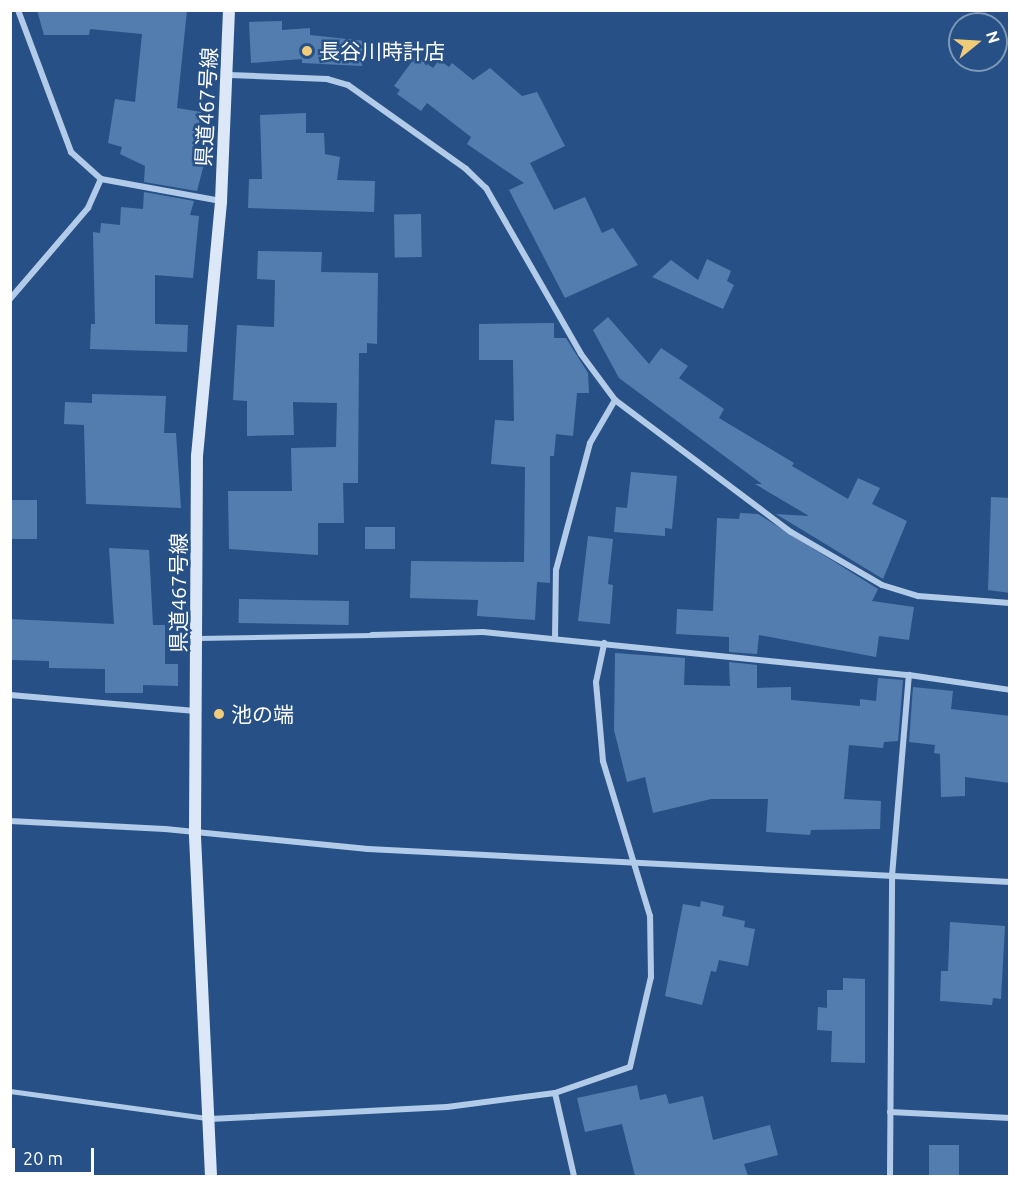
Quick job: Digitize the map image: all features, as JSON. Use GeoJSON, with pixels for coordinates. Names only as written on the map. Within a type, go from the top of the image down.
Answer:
{"type":"FeatureCollection","features":[{"type":"Feature","properties":{"kind":"main road","name":"県道467号線"},"geometry":{"type":"LineString","coordinates":[[211,1176],[195,832],[196,456],[221,201],[229,75],[229,10]]}},
{"type":"Feature","properties":{"kind":"street"},"geometry":{"type":"LineString","coordinates":[[18,10],[71,152],[101,178],[221,201]]}},
{"type":"Feature","properties":{"kind":"street"},"geometry":{"type":"LineString","coordinates":[[229,75],[327,79],[348,85],[466,169],[486,188],[581,354],[615,400],[790,532],[882,585],[918,596],[1010,603]]}},
{"type":"Feature","properties":{"kind":"street"},"geometry":{"type":"LineString","coordinates":[[10,299],[88,208],[101,178]]}},
{"type":"Feature","properties":{"kind":"street"},"geometry":{"type":"LineString","coordinates":[[555,639],[556,570],[590,443],[615,400]]}},
{"type":"Feature","properties":{"kind":"street"},"geometry":{"type":"LineString","coordinates":[[372,635],[483,632],[909,675],[1010,690]]}},
{"type":"Feature","properties":{"kind":"street"},"geometry":{"type":"LineString","coordinates":[[210,1119],[447,1107],[555,1093],[630,1067],[651,977],[650,916],[599,734],[596,682],[604,643]]}},
{"type":"Feature","properties":{"kind":"street"},"geometry":{"type":"LineString","coordinates":[[890,1176],[892,876],[909,675]]}},
{"type":"Feature","properties":{"kind":"street"},"geometry":{"type":"LineString","coordinates":[[10,695],[197,711]]}},
{"type":"Feature","properties":{"kind":"street"},"geometry":{"type":"LineString","coordinates":[[10,821],[195,832],[368,849],[1010,882]]}},
{"type":"Feature","properties":{"kind":"street"},"geometry":{"type":"LineString","coordinates":[[555,1093],[574,1176]]}},
{"type":"Feature","properties":{"kind":"street"},"geometry":{"type":"LineString","coordinates":[[890,1112],[1010,1118]]}},
{"type":"Feature","properties":{"kind":"lane"},"geometry":{"type":"LineString","coordinates":[[196,638],[372,635]]}},
{"type":"Feature","properties":{"kind":"lane"},"geometry":{"type":"LineString","coordinates":[[10,1091],[210,1119]]}},
{"type":"Feature","properties":{"kind":"building"},"geometry":{"type":"Polygon","coordinates":[[[37,10],[187,10],[177,108],[201,112],[195,146],[208,149],[197,191],[144,182],[145,166],[120,154],[122,147],[108,143],[115,99],[135,102],[142,34],[90,29],[89,35],[44,35],[37,10]]]}},
{"type":"Feature","properties":{"kind":"building","name":"長谷川時計店"},"geometry":{"type":"Polygon","coordinates":[[[282,21],[282,30],[310,28],[310,35],[365,41],[362,66],[302,63],[302,59],[251,63],[249,22],[282,21]]]}},
{"type":"Feature","properties":{"kind":"building"},"geometry":{"type":"Polygon","coordinates":[[[416,56],[433,68],[439,60],[449,67],[452,63],[473,80],[490,68],[522,96],[537,92],[565,146],[530,163],[554,210],[585,197],[602,233],[613,228],[638,265],[565,298],[509,190],[524,183],[467,144],[471,137],[427,103],[421,111],[397,94],[400,90],[394,86],[416,56]]]}},
{"type":"Feature","properties":{"kind":"building"},"geometry":{"type":"Polygon","coordinates":[[[306,113],[306,133],[324,133],[325,154],[340,157],[337,180],[375,181],[374,212],[248,208],[249,179],[262,179],[260,115],[306,113]]]}},
{"type":"Feature","properties":{"kind":"building"},"geometry":{"type":"Polygon","coordinates":[[[144,192],[194,201],[190,215],[199,216],[193,278],[155,275],[155,324],[188,325],[187,352],[90,349],[91,324],[95,324],[93,232],[100,233],[101,223],[120,225],[121,207],[143,209],[144,192]]]}},
{"type":"Feature","properties":{"kind":"building"},"geometry":{"type":"Polygon","coordinates":[[[394,214],[421,214],[422,257],[395,257],[394,214]]]}},
{"type":"Feature","properties":{"kind":"building"},"geometry":{"type":"Polygon","coordinates":[[[258,251],[322,252],[321,272],[378,273],[377,344],[367,343],[367,353],[359,353],[358,483],[343,483],[344,523],[318,523],[318,555],[229,549],[228,491],[292,491],[291,448],[336,447],[337,403],[293,402],[294,435],[247,436],[247,401],[233,400],[237,325],[274,327],[275,280],[257,279],[258,251]]]}},
{"type":"Feature","properties":{"kind":"building"},"geometry":{"type":"Polygon","coordinates":[[[707,259],[731,271],[727,281],[734,285],[723,309],[652,277],[671,260],[698,280],[707,259]]]}},
{"type":"Feature","properties":{"kind":"building"},"geometry":{"type":"Polygon","coordinates":[[[608,317],[649,364],[661,348],[688,366],[679,378],[724,409],[719,418],[794,463],[792,466],[848,499],[858,478],[880,488],[872,504],[907,521],[883,579],[776,514],[809,516],[755,484],[762,484],[619,378],[593,330],[608,317]]]}},
{"type":"Feature","properties":{"kind":"building"},"geometry":{"type":"Polygon","coordinates":[[[554,323],[554,338],[566,338],[588,373],[589,393],[577,393],[573,436],[556,434],[554,456],[550,456],[550,583],[537,582],[535,620],[477,616],[478,600],[410,598],[411,561],[524,562],[525,467],[491,464],[495,420],[514,421],[513,360],[479,360],[479,324],[554,323]]]}},
{"type":"Feature","properties":{"kind":"building"},"geometry":{"type":"Polygon","coordinates":[[[92,394],[166,396],[164,433],[176,433],[181,508],[86,504],[84,425],[64,424],[65,402],[92,403],[92,394]]]}},
{"type":"Feature","properties":{"kind":"building"},"geometry":{"type":"Polygon","coordinates":[[[631,472],[677,476],[672,529],[665,528],[665,536],[614,532],[616,507],[627,508],[631,472]]]}},
{"type":"Feature","properties":{"kind":"building"},"geometry":{"type":"Polygon","coordinates":[[[991,497],[1010,498],[1010,593],[988,590],[991,497]]]}},
{"type":"Feature","properties":{"kind":"building"},"geometry":{"type":"Polygon","coordinates":[[[10,500],[37,500],[37,539],[10,539],[10,500]]]}},
{"type":"Feature","properties":{"kind":"building"},"geometry":{"type":"Polygon","coordinates":[[[740,513],[758,514],[878,589],[872,601],[914,607],[909,640],[879,636],[876,657],[759,635],[757,654],[729,652],[729,637],[676,634],[677,609],[713,611],[717,518],[739,519],[740,513]]]}},
{"type":"Feature","properties":{"kind":"building"},"geometry":{"type":"Polygon","coordinates":[[[365,527],[395,527],[395,549],[365,549],[365,527]]]}},
{"type":"Feature","properties":{"kind":"building"},"geometry":{"type":"Polygon","coordinates":[[[588,536],[613,539],[608,584],[613,585],[610,624],[578,621],[588,536]]]}},
{"type":"Feature","properties":{"kind":"building"},"geometry":{"type":"Polygon","coordinates":[[[109,548],[149,550],[153,625],[165,625],[165,664],[178,664],[178,686],[143,685],[143,693],[105,693],[105,669],[49,668],[49,661],[10,660],[10,619],[114,624],[109,548]]]}},
{"type":"Feature","properties":{"kind":"building"},"geometry":{"type":"Polygon","coordinates":[[[239,599],[349,601],[349,625],[239,623],[239,599]]]}},
{"type":"Feature","properties":{"kind":"building"},"geometry":{"type":"Polygon","coordinates":[[[615,653],[685,658],[684,685],[730,686],[729,662],[757,665],[757,688],[791,687],[791,700],[860,706],[860,699],[876,701],[878,678],[903,680],[898,741],[884,742],[883,748],[849,745],[844,799],[881,801],[880,829],[811,830],[810,835],[766,832],[768,799],[711,799],[653,813],[645,777],[627,782],[614,730],[615,653]]]}},
{"type":"Feature","properties":{"kind":"building"},"geometry":{"type":"Polygon","coordinates":[[[913,687],[953,691],[951,709],[1010,716],[1010,783],[965,777],[965,796],[941,797],[940,754],[934,753],[935,745],[909,742],[913,687]]]}},
{"type":"Feature","properties":{"kind":"building"},"geometry":{"type":"Polygon","coordinates":[[[701,901],[724,906],[722,916],[745,921],[744,927],[755,929],[748,966],[719,960],[716,972],[711,971],[702,1005],[665,996],[683,904],[700,907],[701,901]]]}},
{"type":"Feature","properties":{"kind":"building"},"geometry":{"type":"Polygon","coordinates":[[[950,922],[1005,926],[1001,999],[993,998],[992,1005],[940,1001],[941,971],[948,971],[950,922]]]}},
{"type":"Feature","properties":{"kind":"building"},"geometry":{"type":"Polygon","coordinates":[[[843,978],[865,979],[865,1063],[831,1062],[832,1031],[817,1030],[818,1007],[827,1008],[827,990],[843,990],[843,978]]]}},
{"type":"Feature","properties":{"kind":"building"},"geometry":{"type":"Polygon","coordinates":[[[637,1085],[640,1100],[666,1094],[669,1104],[703,1096],[713,1140],[770,1125],[778,1155],[744,1164],[748,1176],[635,1176],[622,1124],[585,1132],[577,1098],[637,1085]]]}},
{"type":"Feature","properties":{"kind":"building"},"geometry":{"type":"Polygon","coordinates":[[[929,1145],[959,1145],[959,1176],[929,1176],[929,1145]]]}},
{"type":"Feature","properties":{"kind":"place","name":"長谷川時計店"},"geometry":{"type":"Point","coordinates":[307,51]}},
{"type":"Feature","properties":{"kind":"place","name":"池の端"},"geometry":{"type":"Point","coordinates":[219,714]}}]}
